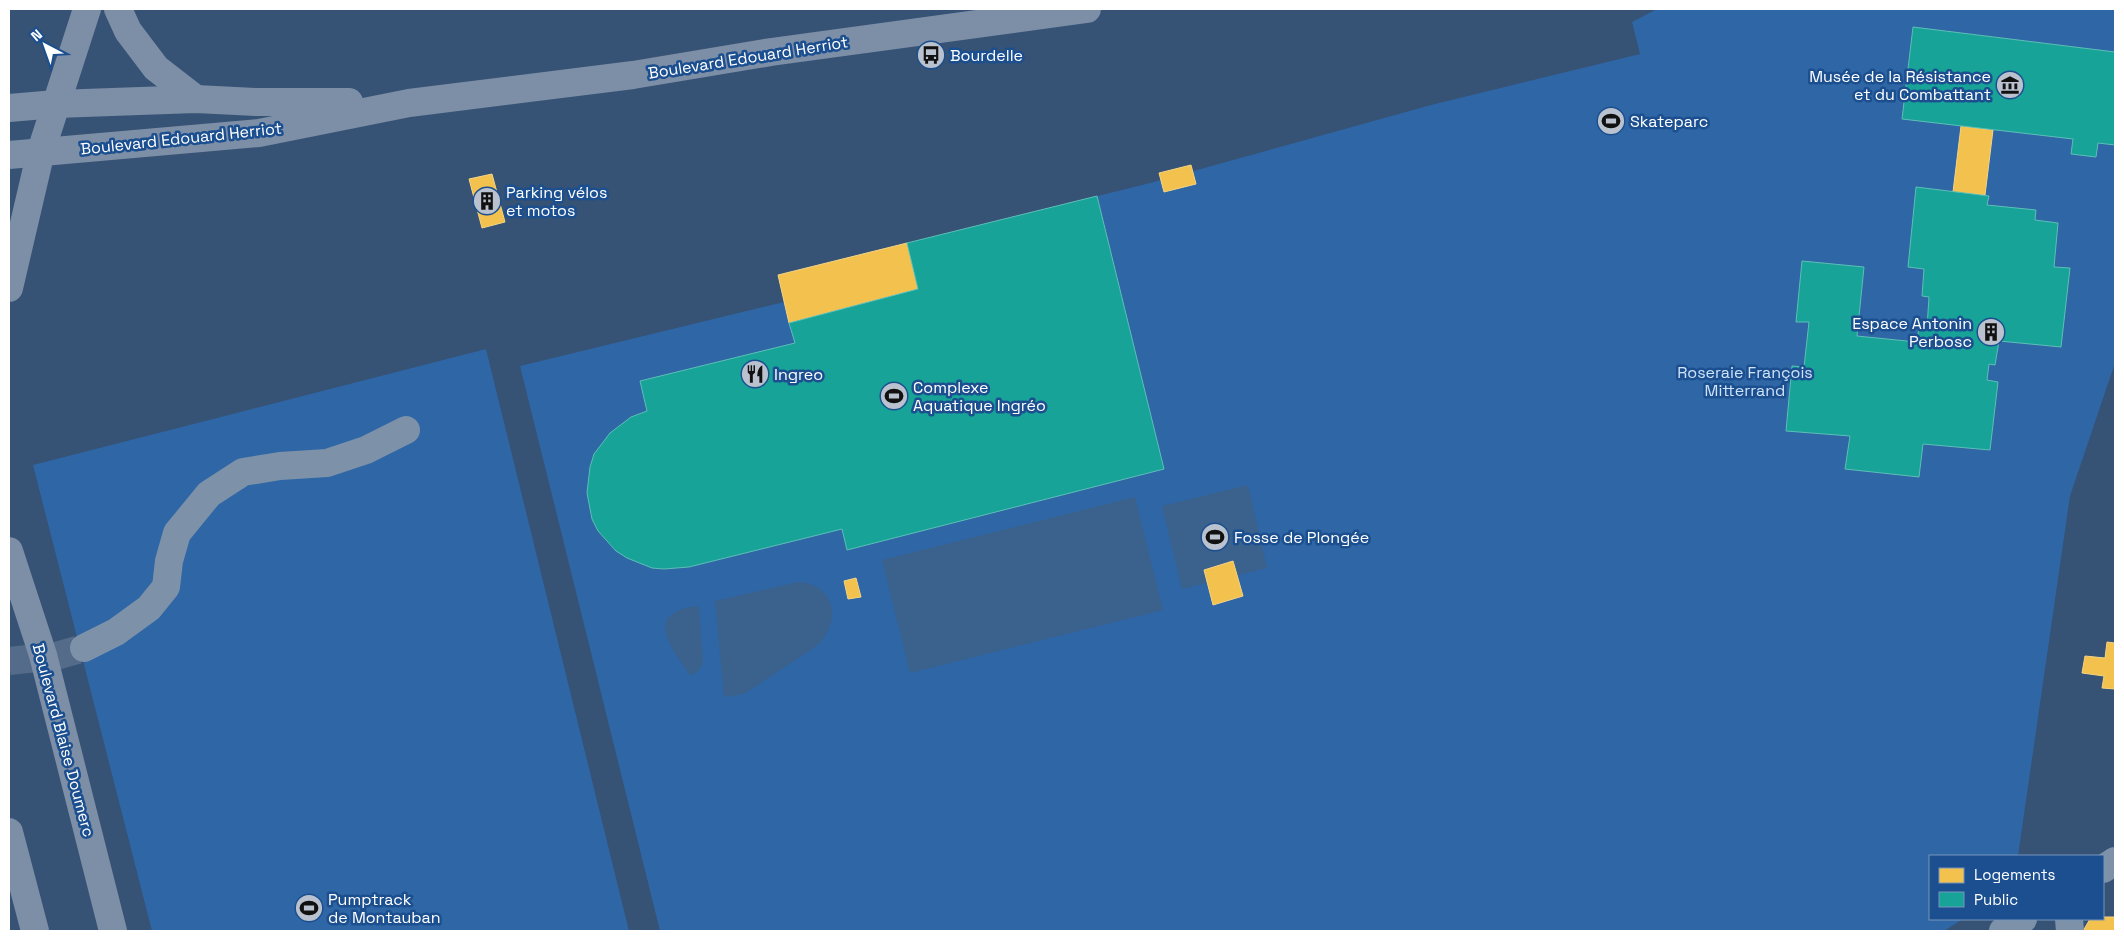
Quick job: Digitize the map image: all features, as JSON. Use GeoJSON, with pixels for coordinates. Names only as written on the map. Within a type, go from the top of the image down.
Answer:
{"type":"FeatureCollection","features":[{"type":"Feature","properties":{"kind":"main road"},"geometry":{"type":"LineString","coordinates":[[9,288],[42,151],[87,9]]}},
{"type":"Feature","properties":{"kind":"main road"},"geometry":{"type":"LineString","coordinates":[[118,9],[128,30],[156,68],[196,99]]}},
{"type":"Feature","properties":{"kind":"main road","name":"Boulevard Edouard Herriot"},"geometry":{"type":"LineString","coordinates":[[9,155],[260,132],[409,103],[633,75],[771,52],[1087,9]]}},
{"type":"Feature","properties":{"kind":"main road","name":"Boulevard Edouard Herriot"},"geometry":{"type":"LineString","coordinates":[[9,108],[56,104],[196,99],[256,102],[409,103]]}},
{"type":"Feature","properties":{"kind":"main road","name":"Boulevard Blaise Doumerc"},"geometry":{"type":"LineString","coordinates":[[9,551],[43,655],[112,931]]}},
{"type":"Feature","properties":{"kind":"main road"},"geometry":{"type":"LineString","coordinates":[[9,832],[35,931]]}},
{"type":"Feature","properties":{"kind":"street"},"geometry":{"type":"LineString","coordinates":[[84,648],[116,632],[149,608],[166,587],[169,561],[177,532],[209,494],[243,472],[280,466],[327,464],[366,450],[406,430]]}},
{"type":"Feature","properties":{"kind":"street"},"geometry":{"type":"LineString","coordinates":[[2104,868],[2115,861]]}},
{"type":"Feature","properties":{"kind":"street"},"geometry":{"type":"LineString","coordinates":[[2003,931],[2020,920]]}},
{"type":"Feature","properties":{"kind":"green space","name":"Roseraie François Mitterrand"},"geometry":{"type":"Polygon","coordinates":[[[1657,9],[2115,9],[2115,363],[2070,496],[2018,855],[1929,855],[1929,920],[1961,920],[1944,931],[660,931],[520,366],[784,302],[778,275],[1150,183],[1431,105],[1640,54],[1632,22],[1657,9]]]}},
{"type":"Feature","properties":{"kind":"green space"},"geometry":{"type":"Polygon","coordinates":[[[486,349],[629,931],[152,931],[33,465],[486,349]]]}},
{"type":"Feature","properties":{"kind":"shaded area","name":"Fosse de Plongée"},"geometry":{"type":"Polygon","coordinates":[[[1248,485],[1267,568],[1182,589],[1162,506],[1248,485]]]}},
{"type":"Feature","properties":{"kind":"shaded area"},"geometry":{"type":"Polygon","coordinates":[[[1135,497],[1163,610],[910,673],[882,560],[1135,497]]]}},
{"type":"Feature","properties":{"kind":"shaded area"},"geometry":{"type":"Polygon","coordinates":[[[798,582],[811,584],[821,590],[827,597],[832,617],[824,638],[815,647],[744,694],[724,697],[715,601],[798,582]]]}},
{"type":"Feature","properties":{"kind":"shaded area"},"geometry":{"type":"Polygon","coordinates":[[[699,606],[703,663],[700,669],[691,676],[670,643],[666,634],[666,625],[668,618],[678,611],[699,606]]]}},
{"type":"Feature","properties":{"kind":"building: Logements"},"geometry":{"type":"Polygon","coordinates":[[[1961,126],[1993,130],[1985,195],[1953,192],[1961,126]]]}},
{"type":"Feature","properties":{"kind":"building: Logements"},"geometry":{"type":"Polygon","coordinates":[[[1191,165],[1196,184],[1164,192],[1159,173],[1191,165]]]}},
{"type":"Feature","properties":{"kind":"building: Logements","name":"Parking vélos et motos"},"geometry":{"type":"Polygon","coordinates":[[[492,174],[505,222],[482,228],[469,179],[492,174]]]}},
{"type":"Feature","properties":{"kind":"building: Logements"},"geometry":{"type":"Polygon","coordinates":[[[907,243],[918,289],[789,323],[778,275],[907,243]]]}},
{"type":"Feature","properties":{"kind":"building: Logements"},"geometry":{"type":"Polygon","coordinates":[[[1233,561],[1243,596],[1213,605],[1204,570],[1233,561]]]}},
{"type":"Feature","properties":{"kind":"building: Logements"},"geometry":{"type":"Polygon","coordinates":[[[856,578],[861,597],[848,599],[844,581],[856,578]]]}},
{"type":"Feature","properties":{"kind":"building: Logements"},"geometry":{"type":"Polygon","coordinates":[[[2107,642],[2115,643],[2115,689],[2102,688],[2104,676],[2082,673],[2085,656],[2105,658],[2107,642]]]}},
{"type":"Feature","properties":{"kind":"building: Logements"},"geometry":{"type":"Polygon","coordinates":[[[2104,917],[2115,917],[2115,931],[2083,931],[2089,920],[2104,920],[2104,917]]]}},
{"type":"Feature","properties":{"kind":"building: Public","name":"Musée de la Résistance et du Combattant"},"geometry":{"type":"Polygon","coordinates":[[[1913,27],[2115,52],[2115,145],[2098,143],[2096,157],[2071,154],[2073,139],[1902,119],[1913,27]]]}},
{"type":"Feature","properties":{"kind":"building: Public","name":"Espace Antonin Perbosc"},"geometry":{"type":"Polygon","coordinates":[[[1916,187],[1989,196],[1987,205],[2036,210],[2035,220],[2058,223],[2054,267],[2070,268],[2061,347],[1999,341],[1995,365],[1989,364],[1987,380],[1998,382],[1990,450],[1923,444],[1919,477],[1845,469],[1850,436],[1786,431],[1792,366],[1804,367],[1809,322],[1796,322],[1802,261],[1864,267],[1857,336],[1917,342],[1919,327],[1927,327],[1929,297],[1922,296],[1924,269],[1908,267],[1916,187]]]}},
{"type":"Feature","properties":{"kind":"building: Public","name":"Complexe Aquatique Ingréo"},"geometry":{"type":"Polygon","coordinates":[[[1097,196],[1164,469],[847,550],[842,529],[689,567],[664,569],[652,568],[627,558],[616,551],[598,531],[592,519],[587,493],[590,467],[594,454],[610,433],[631,417],[647,411],[640,381],[795,343],[789,323],[918,289],[907,243],[1097,196]]]}},
{"type":"Feature","properties":{"kind":"tunnel"},"geometry":{"type":"LineString","coordinates":[[9,661],[56,656],[84,648]]}},
{"type":"Feature","properties":{"kind":"place","name":"Bourdelle"},"geometry":{"type":"Point","coordinates":[931,55]}},
{"type":"Feature","properties":{"kind":"place","name":"Musée de la Résistance et du Combattant"},"geometry":{"type":"Point","coordinates":[2010,85]}},
{"type":"Feature","properties":{"kind":"place","name":"Skateparc"},"geometry":{"type":"Point","coordinates":[1611,121]}},
{"type":"Feature","properties":{"kind":"place","name":"Parking vélos et motos"},"geometry":{"type":"Point","coordinates":[487,201]}},
{"type":"Feature","properties":{"kind":"place","name":"Espace Antonin Perbosc"},"geometry":{"type":"Point","coordinates":[1991,332]}},
{"type":"Feature","properties":{"kind":"place","name":"Ingreo"},"geometry":{"type":"Point","coordinates":[755,374]}},
{"type":"Feature","properties":{"kind":"place","name":"Complexe Aquatique Ingréo"},"geometry":{"type":"Point","coordinates":[894,396]}},
{"type":"Feature","properties":{"kind":"place","name":"Fosse de Plongée"},"geometry":{"type":"Point","coordinates":[1215,537]}},
{"type":"Feature","properties":{"kind":"place","name":"Pumptrack de Montauban"},"geometry":{"type":"Point","coordinates":[309,908]}}]}
